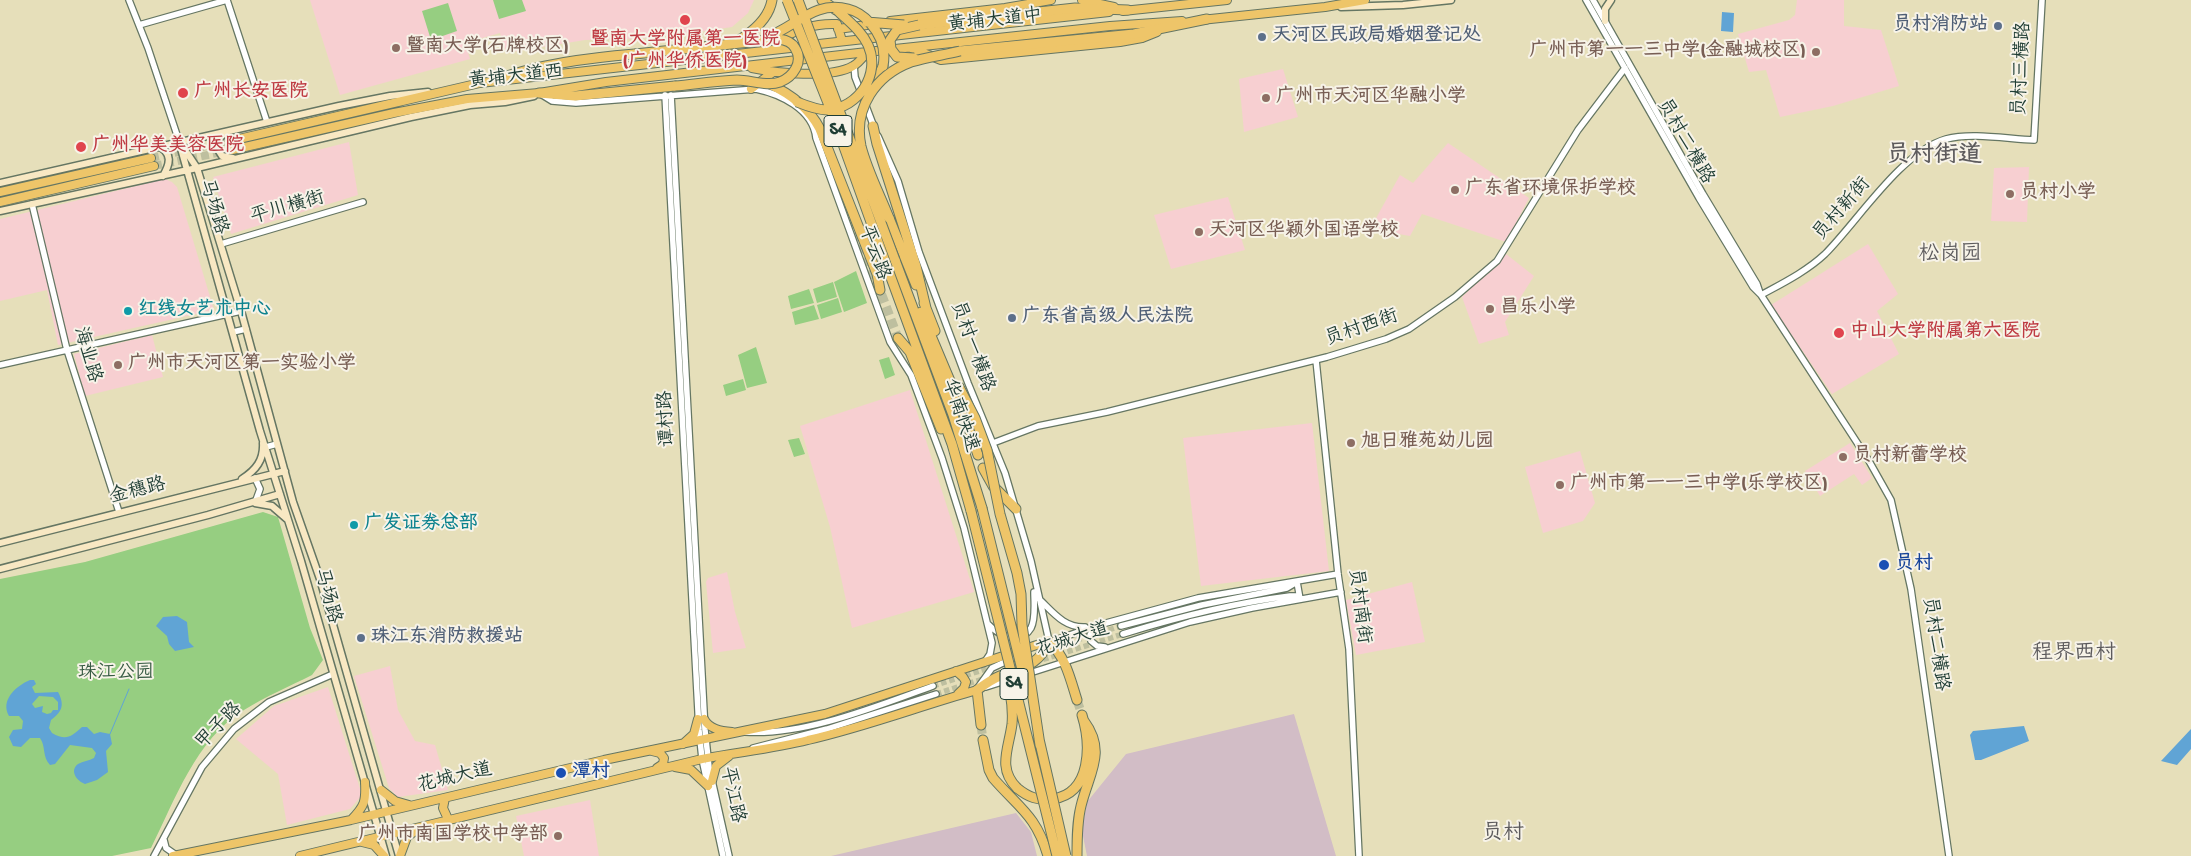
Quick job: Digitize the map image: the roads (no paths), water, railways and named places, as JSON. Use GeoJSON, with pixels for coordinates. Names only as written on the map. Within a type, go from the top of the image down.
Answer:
{"type":"FeatureCollection","features":[{"type":"Feature","properties":{"kind":"highway"},"geometry":{"type":"LineString","coordinates":[[703,58],[738,40],[756,27],[772,0]]}},
{"type":"Feature","properties":{"kind":"highway","name":"华南快速"},"geometry":{"type":"LineString","coordinates":[[787,0],[953,415],[982,508],[1066,856]]}},
{"type":"Feature","properties":{"kind":"highway","name":"华南快速"},"geometry":{"type":"LineString","coordinates":[[798,0],[891,262],[952,444],[1004,640],[1057,856]]}},
{"type":"Feature","properties":{"kind":"highway"},"geometry":{"type":"LineString","coordinates":[[797,102],[821,110],[840,108],[854,100],[869,80],[872,61],[867,42],[857,28],[822,0]]}},
{"type":"Feature","properties":{"kind":"highway"},"geometry":{"type":"LineString","coordinates":[[737,43],[774,34],[818,8],[835,6],[849,9],[870,22],[878,34],[883,48],[883,69],[862,111],[860,140],[889,218],[958,386],[975,418],[987,450],[1000,514],[1021,594],[1022,625],[1040,745]]}},
{"type":"Feature","properties":{"kind":"highway"},"geometry":{"type":"LineString","coordinates":[[836,10],[874,24],[919,24],[1075,8],[1128,10]]}},
{"type":"Feature","properties":{"kind":"highway"},"geometry":{"type":"LineString","coordinates":[[919,24],[900,29],[892,34],[890,44],[895,55],[906,59],[960,51],[1123,35],[1207,19]]}},
{"type":"Feature","properties":{"kind":"highway"},"geometry":{"type":"LineString","coordinates":[[495,80],[549,65],[592,58],[779,39],[788,41],[795,48],[798,57],[794,71],[782,81],[769,84]]}},
{"type":"Feature","properties":{"kind":"highway"},"geometry":{"type":"LineString","coordinates":[[871,90],[906,64],[960,51]]}},
{"type":"Feature","properties":{"kind":"highway"},"geometry":{"type":"LineString","coordinates":[[539,94],[575,96],[670,92],[738,80],[769,84],[789,94],[812,117],[822,134],[877,274],[880,290]]}},
{"type":"Feature","properties":{"kind":"highway"},"geometry":{"type":"LineString","coordinates":[[873,126],[916,266],[926,308]]}},
{"type":"Feature","properties":{"kind":"highway"},"geometry":{"type":"LineString","coordinates":[[891,262],[918,306],[966,419],[978,455]]}},
{"type":"Feature","properties":{"kind":"highway"},"geometry":{"type":"LineString","coordinates":[[898,338],[910,352],[957,466],[971,511]]}},
{"type":"Feature","properties":{"kind":"highway"},"geometry":{"type":"LineString","coordinates":[[983,468],[993,486],[1016,509]]}},
{"type":"Feature","properties":{"kind":"highway"},"geometry":{"type":"LineString","coordinates":[[1004,640],[1004,659],[1012,703],[1012,721],[1004,762],[1009,777],[1017,788],[1033,798],[1046,799],[1063,796],[1077,785],[1082,777],[1087,758],[1087,737],[1082,718],[1091,731],[1096,748],[1096,756],[1079,819],[1077,856]]}},
{"type":"Feature","properties":{"kind":"highway"},"geometry":{"type":"LineString","coordinates":[[981,725],[977,690],[993,679],[1038,660],[1044,654],[1049,642],[1058,650],[1065,662],[1076,700]]}},
{"type":"Feature","properties":{"kind":"highway"},"geometry":{"type":"LineString","coordinates":[[983,740],[989,770],[993,778],[1032,819],[1039,829],[1048,856]]}},
{"type":"Feature","properties":{"kind":"main road"},"geometry":{"type":"LineString","coordinates":[[764,51],[801,28],[818,24],[837,26],[899,20],[1005,8],[1051,0]]}},
{"type":"Feature","properties":{"kind":"main road"},"geometry":{"type":"LineString","coordinates":[[1082,0],[1128,10]]}},
{"type":"Feature","properties":{"kind":"main road","name":"黄埔大道中"},"geometry":{"type":"LineString","coordinates":[[842,41],[1227,0]]}},
{"type":"Feature","properties":{"kind":"main road","name":"黄埔大道中"},"geometry":{"type":"LineString","coordinates":[[866,52],[1110,26],[1207,19],[1325,7],[1365,0]]}},
{"type":"Feature","properties":{"kind":"main road"},"geometry":{"type":"LineString","coordinates":[[1325,7],[1403,5],[1451,0]]}},
{"type":"Feature","properties":{"kind":"main road"},"geometry":{"type":"LineString","coordinates":[[1605,21],[1605,9],[1611,0]]}},
{"type":"Feature","properties":{"kind":"main road"},"geometry":{"type":"LineString","coordinates":[[837,26],[842,41]]}},
{"type":"Feature","properties":{"kind":"main road"},"geometry":{"type":"LineString","coordinates":[[909,48],[940,60],[1129,41],[1166,28]]}},
{"type":"Feature","properties":{"kind":"main road","name":"黄埔大道西"},"geometry":{"type":"LineString","coordinates":[[230,140],[495,80],[842,41]]}},
{"type":"Feature","properties":{"kind":"main road","name":"黄埔大道西"},"geometry":{"type":"LineString","coordinates":[[232,150],[448,102],[498,95],[539,94],[606,82],[866,52]]}},
{"type":"Feature","properties":{"kind":"main road"},"geometry":{"type":"LineString","coordinates":[[745,67],[773,72],[807,74],[841,70],[854,66],[866,52]]}},
{"type":"Feature","properties":{"kind":"main road"},"geometry":{"type":"LineString","coordinates":[[751,88],[773,72]]}},
{"type":"Feature","properties":{"kind":"main road"},"geometry":{"type":"LineString","coordinates":[[0,183],[158,146],[390,96],[440,91]]}},
{"type":"Feature","properties":{"kind":"main road"},"geometry":{"type":"LineString","coordinates":[[0,211],[186,171],[419,116],[470,105],[512,101],[539,94]]}},
{"type":"Feature","properties":{"kind":"main road"},"geometry":{"type":"LineString","coordinates":[[228,131],[218,138],[217,148],[222,156],[236,159]]}},
{"type":"Feature","properties":{"kind":"main road","name":"马场路"},"geometry":{"type":"LineString","coordinates":[[179,142],[197,168],[241,310],[284,471],[320,579],[400,856]]}},
{"type":"Feature","properties":{"kind":"main road","name":"马场路"},"geometry":{"type":"LineString","coordinates":[[179,142],[385,856]]}},
{"type":"Feature","properties":{"kind":"main road"},"geometry":{"type":"LineString","coordinates":[[158,146],[169,157],[169,165],[163,176]]}},
{"type":"Feature","properties":{"kind":"main road"},"geometry":{"type":"LineString","coordinates":[[0,192],[151,158]]}},
{"type":"Feature","properties":{"kind":"main road"},"geometry":{"type":"LineString","coordinates":[[0,202],[154,166]]}},
{"type":"Feature","properties":{"kind":"main road"},"geometry":{"type":"LineString","coordinates":[[237,482],[254,471],[259,464],[263,455],[263,437]]}},
{"type":"Feature","properties":{"kind":"main road","name":"金穗路"},"geometry":{"type":"LineString","coordinates":[[0,543],[284,471]]}},
{"type":"Feature","properties":{"kind":"main road"},"geometry":{"type":"LineString","coordinates":[[0,569],[208,515],[280,494]]}},
{"type":"Feature","properties":{"kind":"main road"},"geometry":{"type":"LineString","coordinates":[[246,503],[272,506],[281,511],[288,519]]}},
{"type":"Feature","properties":{"kind":"main road","name":"花城大道"},"geometry":{"type":"LineString","coordinates":[[175,856],[351,820],[604,760],[703,741],[825,714],[1049,642]]}},
{"type":"Feature","properties":{"kind":"main road"},"geometry":{"type":"LineString","coordinates":[[956,671],[966,682],[964,688],[956,696]]}},
{"type":"Feature","properties":{"kind":"main road","name":"花城大道"},"geometry":{"type":"LineString","coordinates":[[300,856],[705,758],[742,750],[777,747],[810,740],[977,690]]}},
{"type":"Feature","properties":{"kind":"main road"},"geometry":{"type":"LineString","coordinates":[[680,745],[692,737],[701,719],[716,729],[744,732]]}},
{"type":"Feature","properties":{"kind":"main road"},"geometry":{"type":"LineString","coordinates":[[653,770],[685,768],[710,783],[718,763],[724,758],[742,750]]}},
{"type":"Feature","properties":{"kind":"main road"},"geometry":{"type":"LineString","coordinates":[[650,751],[660,753],[664,758],[663,764],[653,770]]}},
{"type":"Feature","properties":{"kind":"main road"},"geometry":{"type":"LineString","coordinates":[[351,820],[364,805],[366,799],[365,782]]}},
{"type":"Feature","properties":{"kind":"main road"},"geometry":{"type":"LineString","coordinates":[[381,790],[395,801],[411,806]]}},
{"type":"Feature","properties":{"kind":"main road"},"geometry":{"type":"LineString","coordinates":[[445,798],[443,808],[448,819]]}},
{"type":"Feature","properties":{"kind":"main road"},"geometry":{"type":"LineString","coordinates":[[400,856],[407,837],[423,825]]}},
{"type":"Feature","properties":{"kind":"main road"},"geometry":{"type":"LineString","coordinates":[[355,842],[366,842],[374,845],[385,856]]}},
{"type":"Feature","properties":{"kind":"street"},"geometry":{"type":"LineString","coordinates":[[129,0],[179,142]]}},
{"type":"Feature","properties":{"kind":"street"},"geometry":{"type":"LineString","coordinates":[[139,25],[227,0],[267,122]]}},
{"type":"Feature","properties":{"kind":"street","name":"员村二横路"},"geometry":{"type":"LineString","coordinates":[[1586,0],[1707,212],[1753,286],[1761,295],[1868,461],[1891,500],[1911,589],[1949,856]]}},
{"type":"Feature","properties":{"kind":"street","name":"员村二横路"},"geometry":{"type":"LineString","coordinates":[[1593,0],[1703,194],[1757,284],[1761,295]]}},
{"type":"Feature","properties":{"kind":"street","name":"员村三横路"},"geometry":{"type":"LineString","coordinates":[[2034,140],[2042,0]]}},
{"type":"Feature","properties":{"kind":"street","name":"员村一横路"},"geometry":{"type":"LineString","coordinates":[[854,66],[855,77],[873,126],[893,169],[931,283],[968,383],[993,443],[1016,509],[1031,561],[1049,642]]}},
{"type":"Feature","properties":{"kind":"street","name":"员村西街"},"geometry":{"type":"LineString","coordinates":[[993,443],[1038,426],[1107,412],[1316,360],[1378,342],[1409,329],[1442,307],[1489,269],[1506,249],[1578,130],[1625,68]]}},
{"type":"Feature","properties":{"kind":"street","name":"平云路"},"geometry":{"type":"LineString","coordinates":[[539,94],[552,101],[570,103],[670,92],[751,88],[782,97],[794,104],[815,128],[816,138],[890,342],[911,375],[942,458],[964,528],[988,623],[992,643],[990,654],[984,663]]}},
{"type":"Feature","properties":{"kind":"street","name":"谭村路"},"geometry":{"type":"LineString","coordinates":[[670,92],[703,741]]}},
{"type":"Feature","properties":{"kind":"street","name":"员村新街"},"geometry":{"type":"LineString","coordinates":[[1761,295],[1801,272],[1823,256],[1888,182],[1910,161],[1933,145],[1945,139],[1963,137],[2034,140]]}},
{"type":"Feature","properties":{"kind":"street","name":"平川横街"},"geometry":{"type":"LineString","coordinates":[[220,244],[363,202]]}},
{"type":"Feature","properties":{"kind":"street","name":"海业路"},"geometry":{"type":"LineString","coordinates":[[32,204],[67,350],[119,512]]}},
{"type":"Feature","properties":{"kind":"street"},"geometry":{"type":"LineString","coordinates":[[0,365],[241,310]]}},
{"type":"Feature","properties":{"kind":"street"},"geometry":{"type":"LineString","coordinates":[[233,332],[246,329]]}},
{"type":"Feature","properties":{"kind":"street","name":"员村南街"},"geometry":{"type":"LineString","coordinates":[[1316,360],[1338,574],[1349,649],[1359,856]]}},
{"type":"Feature","properties":{"kind":"street"},"geometry":{"type":"LineString","coordinates":[[266,447],[278,444]]}},
{"type":"Feature","properties":{"kind":"street"},"geometry":{"type":"LineString","coordinates":[[254,478],[260,489],[256,500]]}},
{"type":"Feature","properties":{"kind":"street"},"geometry":{"type":"LineString","coordinates":[[288,519],[297,514]]}},
{"type":"Feature","properties":{"kind":"street","name":"花城大道"},"geometry":{"type":"LineString","coordinates":[[1049,642],[1095,626],[1198,598],[1338,574]]}},
{"type":"Feature","properties":{"kind":"street"},"geometry":{"type":"LineString","coordinates":[[988,623],[996,632],[1007,637],[1020,636],[1027,632],[1033,622],[1034,579]]}},
{"type":"Feature","properties":{"kind":"street"},"geometry":{"type":"LineString","coordinates":[[1297,582],[1300,599]]}},
{"type":"Feature","properties":{"kind":"street","name":"花城大道"},"geometry":{"type":"LineString","coordinates":[[1121,626],[1202,605],[1287,588],[1297,582]]}},
{"type":"Feature","properties":{"kind":"street","name":"花城大道"},"geometry":{"type":"LineString","coordinates":[[977,690],[1107,647],[1199,620],[1341,592]]}},
{"type":"Feature","properties":{"kind":"street","name":"花城大道"},"geometry":{"type":"LineString","coordinates":[[1123,634],[1182,616],[1244,603],[1290,596],[1297,596],[1300,599]]}},
{"type":"Feature","properties":{"kind":"street"},"geometry":{"type":"LineString","coordinates":[[1038,598],[1067,624],[1073,627],[1095,626]]}},
{"type":"Feature","properties":{"kind":"street"},"geometry":{"type":"LineString","coordinates":[[1095,626],[1090,635],[1091,641],[1097,646],[1107,647]]}},
{"type":"Feature","properties":{"kind":"street"},"geometry":{"type":"LineString","coordinates":[[977,690],[992,668],[1049,642]]}},
{"type":"Feature","properties":{"kind":"street","name":"甲子路"},"geometry":{"type":"LineString","coordinates":[[154,856],[202,767],[234,729],[269,702],[333,674]]}},
{"type":"Feature","properties":{"kind":"street","name":"花城大道"},"geometry":{"type":"LineString","coordinates":[[744,732],[765,734],[797,728],[862,711],[934,686]]}},
{"type":"Feature","properties":{"kind":"street","name":"花城大道"},"geometry":{"type":"LineString","coordinates":[[742,750],[827,729],[936,694]]}},
{"type":"Feature","properties":{"kind":"street","name":"平江路"},"geometry":{"type":"LineString","coordinates":[[703,741],[723,856]]}},
{"type":"Feature","properties":{"kind":"street","name":"平江路"},"geometry":{"type":"LineString","coordinates":[[710,783],[729,856]]}},
{"type":"Feature","properties":{"kind":"street"},"geometry":{"type":"LineString","coordinates":[[164,838],[166,848],[175,856]]}},
{"type":"Feature","properties":{"kind":"water"},"geometry":{"type":"Polygon","coordinates":[[[1722,12],[1734,13],[1733,32],[1721,31],[1722,12]]]}},
{"type":"Feature","properties":{"kind":"water"},"geometry":{"type":"Polygon","coordinates":[[[177,616],[187,622],[189,642],[194,647],[175,651],[169,644],[167,636],[156,626],[163,617],[177,616]]]}},
{"type":"Feature","properties":{"kind":"water"},"geometry":{"type":"Polygon","coordinates":[[[30,680],[34,680],[36,684],[32,687],[35,693],[58,692],[62,704],[58,714],[51,720],[49,728],[52,733],[61,737],[68,737],[82,727],[87,727],[94,734],[100,732],[110,734],[112,744],[106,751],[108,772],[97,780],[85,784],[75,776],[74,770],[78,764],[94,758],[96,753],[92,748],[70,745],[55,764],[50,765],[46,759],[40,738],[30,738],[21,747],[13,746],[9,737],[13,730],[22,729],[23,721],[19,716],[9,716],[7,710],[8,699],[15,690],[30,680]],[[39,696],[32,704],[35,708],[43,706],[42,712],[51,713],[53,710],[58,710],[58,702],[53,697],[39,696]]]}},
{"type":"Feature","properties":{"kind":"water"},"geometry":{"type":"Polygon","coordinates":[[[2024,726],[2029,741],[1981,760],[1975,760],[1970,735],[1973,731],[2024,726]]]}},
{"type":"Feature","properties":{"kind":"water"},"geometry":{"type":"Polygon","coordinates":[[[2191,729],[2191,749],[2177,765],[2161,761],[2191,729]]]}},
{"type":"Feature","properties":{"kind":"waterway"},"geometry":{"type":"LineString","coordinates":[[110,734],[129,689]]}},
{"type":"Feature","properties":{"kind":"tunnel"},"geometry":{"type":"LineString","coordinates":[[151,158],[230,141]]}},
{"type":"Feature","properties":{"kind":"tunnel"},"geometry":{"type":"LineString","coordinates":[[154,166],[232,150]]}},
{"type":"Feature","properties":{"kind":"tunnel"},"geometry":{"type":"LineString","coordinates":[[839,195],[873,280],[880,290],[898,338]]}},
{"type":"Feature","properties":{"kind":"tunnel"},"geometry":{"type":"LineString","coordinates":[[1052,648],[1121,626]]}},
{"type":"Feature","properties":{"kind":"tunnel"},"geometry":{"type":"LineString","coordinates":[[1035,662],[1123,634]]}},
{"type":"Feature","properties":{"kind":"tunnel"},"geometry":{"type":"LineString","coordinates":[[933,686],[995,666]]}},
{"type":"Feature","properties":{"kind":"tunnel"},"geometry":{"type":"LineString","coordinates":[[936,694],[986,678]]}},
{"type":"Feature","properties":{"kind":"tunnel"},"geometry":{"type":"LineString","coordinates":[[1077,700],[1082,715]]}},
{"type":"Feature","properties":{"kind":"tunnel"},"geometry":{"type":"LineString","coordinates":[[981,725],[983,740]]}},
{"type":"Feature","properties":{"kind":"place","name":"暨南大学附属第一医院 (广州华侨医院)"},"geometry":{"type":"Point","coordinates":[685,20]}},
{"type":"Feature","properties":{"kind":"place","name":"员村消防站"},"geometry":{"type":"Point","coordinates":[1998,26]}},
{"type":"Feature","properties":{"kind":"place","name":"天河区民政局婚姻登记处"},"geometry":{"type":"Point","coordinates":[1262,37]}},
{"type":"Feature","properties":{"kind":"place","name":"暨南大学(石牌校区)"},"geometry":{"type":"Point","coordinates":[396,48]}},
{"type":"Feature","properties":{"kind":"place","name":"广州市第一一三中学(金融城校区)"},"geometry":{"type":"Point","coordinates":[1816,52]}},
{"type":"Feature","properties":{"kind":"place","name":"广州长安医院"},"geometry":{"type":"Point","coordinates":[183,93]}},
{"type":"Feature","properties":{"kind":"place","name":"广州市天河区华融小学"},"geometry":{"type":"Point","coordinates":[1266,98]}},
{"type":"Feature","properties":{"kind":"place","name":"广州华美美容医院"},"geometry":{"type":"Point","coordinates":[81,147]}},
{"type":"Feature","properties":{"kind":"place","name":"广东省环境保护学校"},"geometry":{"type":"Point","coordinates":[1455,190]}},
{"type":"Feature","properties":{"kind":"place","name":"员村小学"},"geometry":{"type":"Point","coordinates":[2010,194]}},
{"type":"Feature","properties":{"kind":"place","name":"天河区华颖外国语学校"},"geometry":{"type":"Point","coordinates":[1199,232]}},
{"type":"Feature","properties":{"kind":"place","name":"昌乐小学"},"geometry":{"type":"Point","coordinates":[1490,309]}},
{"type":"Feature","properties":{"kind":"place","name":"红线女艺术中心"},"geometry":{"type":"Point","coordinates":[128,311]}},
{"type":"Feature","properties":{"kind":"place","name":"广东省高级人民法院"},"geometry":{"type":"Point","coordinates":[1012,318]}},
{"type":"Feature","properties":{"kind":"place","name":"中山大学附属第六医院"},"geometry":{"type":"Point","coordinates":[1839,333]}},
{"type":"Feature","properties":{"kind":"place","name":"广州市天河区第一实验小学"},"geometry":{"type":"Point","coordinates":[118,365]}},
{"type":"Feature","properties":{"kind":"place","name":"旭日雅苑幼儿园"},"geometry":{"type":"Point","coordinates":[1351,443]}},
{"type":"Feature","properties":{"kind":"place","name":"员村新蕾学校"},"geometry":{"type":"Point","coordinates":[1843,457]}},
{"type":"Feature","properties":{"kind":"place","name":"广州市第一一三中学(乐学校区)"},"geometry":{"type":"Point","coordinates":[1560,485]}},
{"type":"Feature","properties":{"kind":"place","name":"广发证券总部"},"geometry":{"type":"Point","coordinates":[354,525]}},
{"type":"Feature","properties":{"kind":"place","name":"员村"},"geometry":{"type":"Point","coordinates":[1884,565]}},
{"type":"Feature","properties":{"kind":"place","name":"珠江东消防救援站"},"geometry":{"type":"Point","coordinates":[361,638]}},
{"type":"Feature","properties":{"kind":"place","name":"潭村"},"geometry":{"type":"Point","coordinates":[561,773]}},
{"type":"Feature","properties":{"kind":"place","name":"广州市南国学校中学部"},"geometry":{"type":"Point","coordinates":[558,836]}},
{"type":"Feature","properties":{"kind":"district","name":"员村街道"},"geometry":{"type":"Point","coordinates":[1934,157]}},
{"type":"Feature","properties":{"kind":"district","name":"松岗园"},"geometry":{"type":"Point","coordinates":[1950,256]}},
{"type":"Feature","properties":{"kind":"district","name":"程界西村"},"geometry":{"type":"Point","coordinates":[2074,655]}},
{"type":"Feature","properties":{"kind":"district","name":"员村"},"geometry":{"type":"Point","coordinates":[1503,835]}},
{"type":"Feature","properties":{"kind":"park label","name":"珠江公园"},"geometry":{"type":"Point","coordinates":[116,674]}}]}
